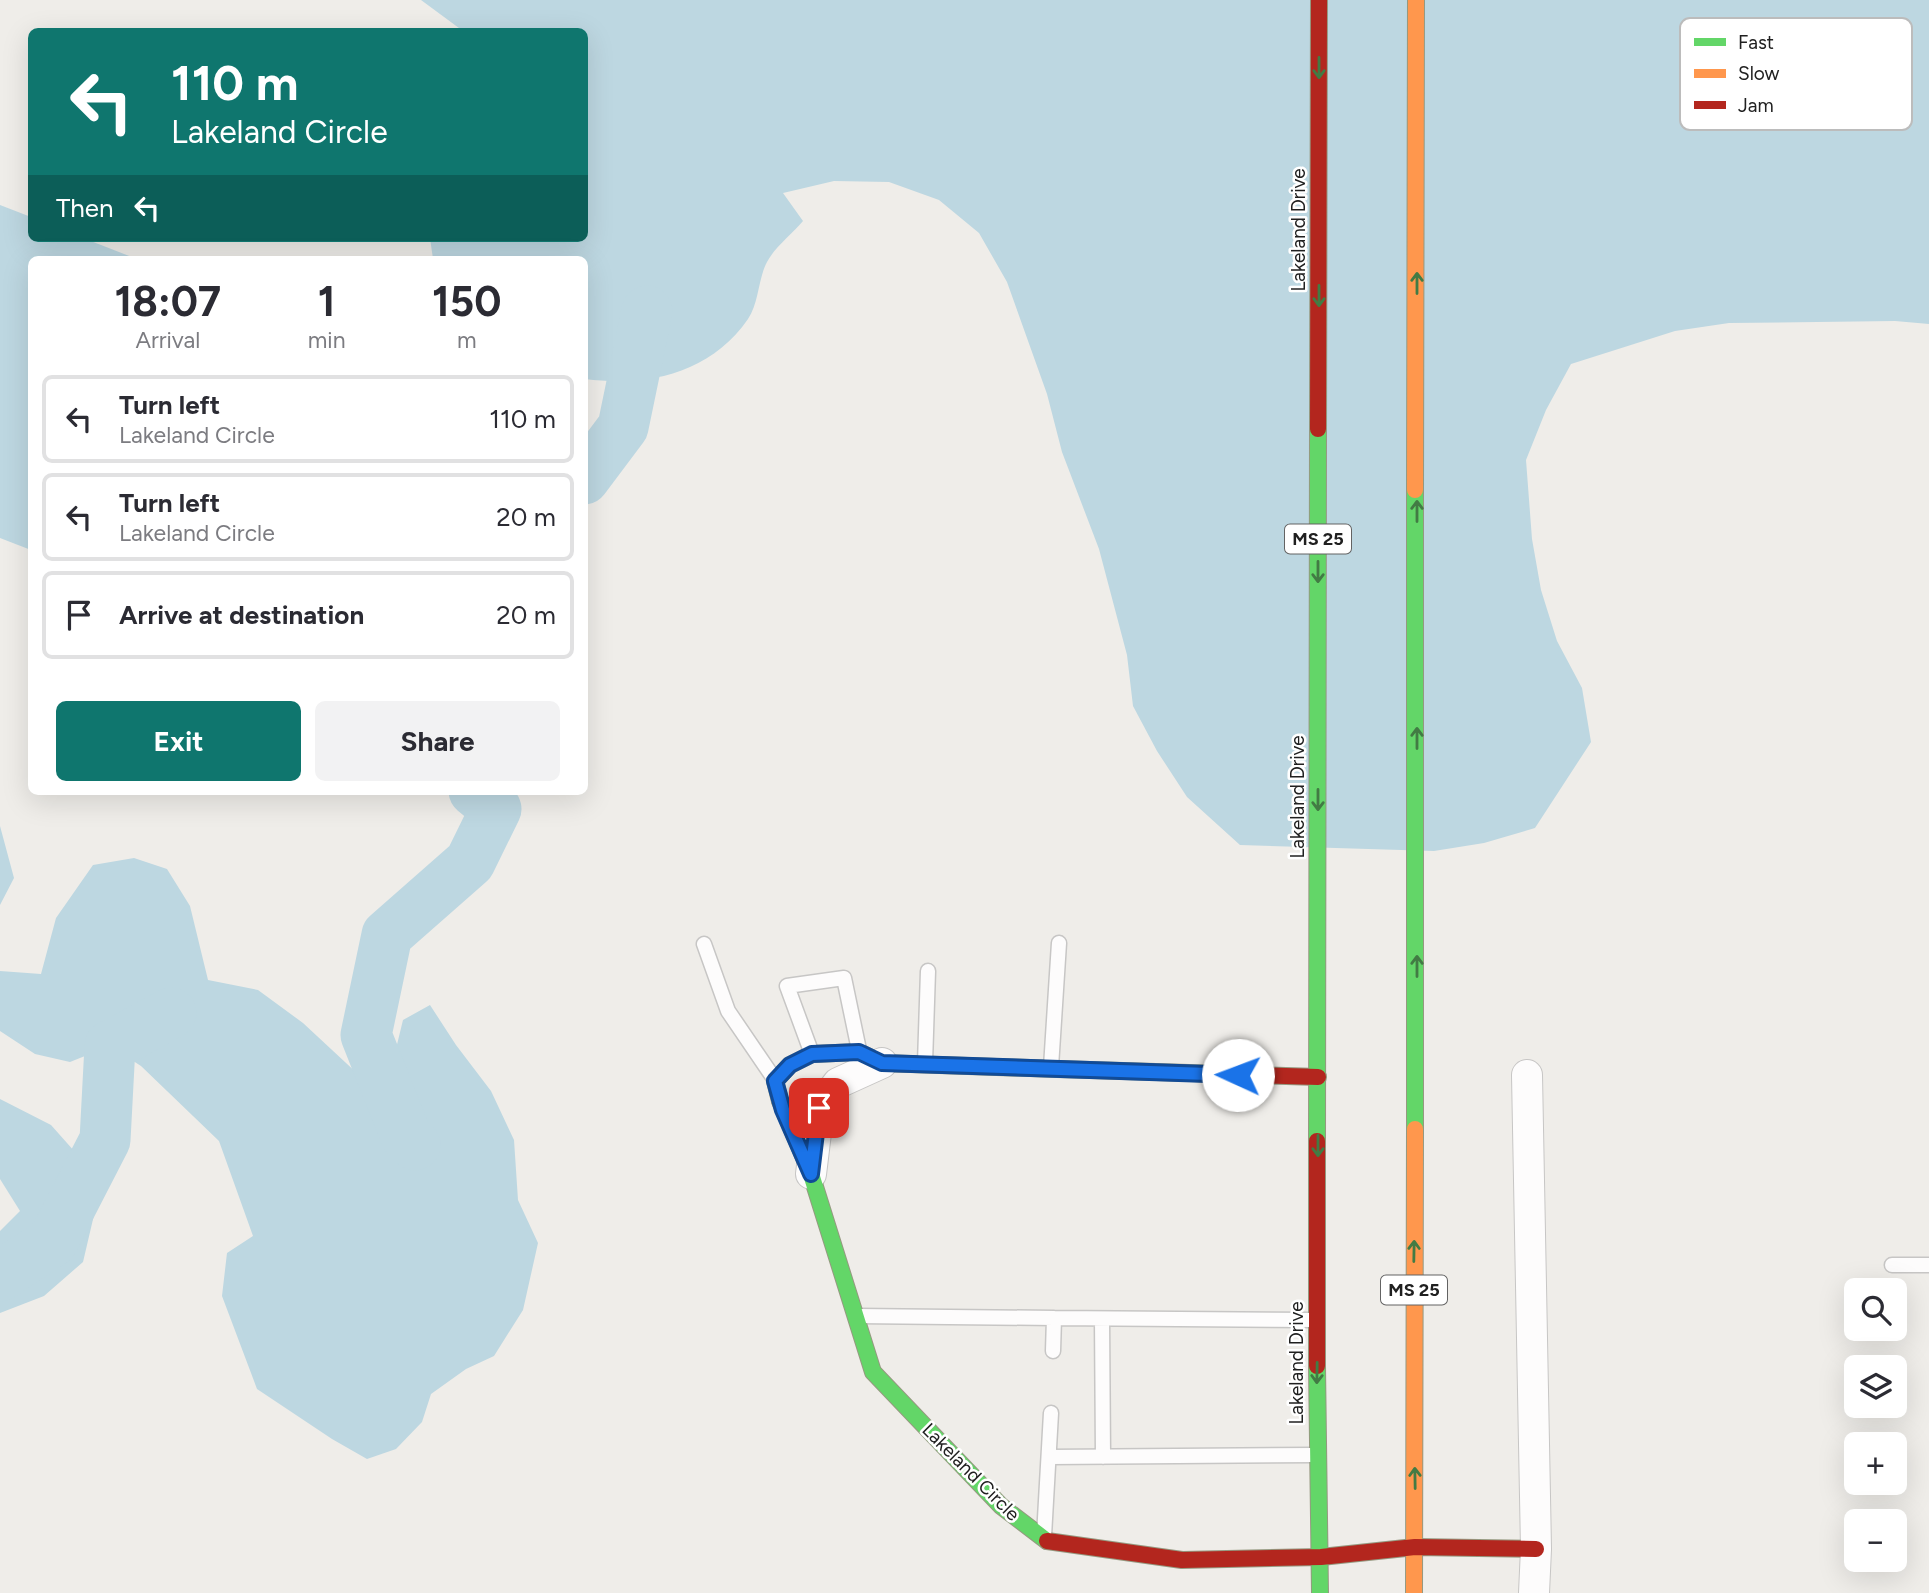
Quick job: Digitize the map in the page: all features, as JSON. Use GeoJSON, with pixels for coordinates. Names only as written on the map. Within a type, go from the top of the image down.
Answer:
{"type":"FeatureCollection","features":[{"type":"Feature","properties":{"kind":"main road","name":"Lakeland Drive"},"geometry":{"type":"LineString","coordinates":[[1319,0],[1317,1455],[1320,1593]]}},
{"type":"Feature","properties":{"kind":"main road","name":"MS 25"},"geometry":{"type":"LineString","coordinates":[[1414,1593],[1417,1034],[1416,0]]}},
{"type":"Feature","properties":{"kind":"main road","name":"Lakeland Circle"},"geometry":{"type":"LineString","coordinates":[[812,1054],[871,1057],[925,1064],[1318,1077]]}},
{"type":"Feature","properties":{"kind":"main road"},"geometry":{"type":"LineString","coordinates":[[775,1081],[790,1065],[812,1054]]}},
{"type":"Feature","properties":{"kind":"main road","name":"Lakeland Circle"},"geometry":{"type":"LineString","coordinates":[[775,1081],[783,1110],[811,1174],[873,1372],[1001,1506],[1044,1541]]}},
{"type":"Feature","properties":{"kind":"main road"},"geometry":{"type":"LineString","coordinates":[[1044,1541],[1182,1560],[1321,1557],[1416,1546],[1536,1549]]}},
{"type":"Feature","properties":{"kind":"street","name":"Lakeland Circle"},"geometry":{"type":"LineString","coordinates":[[811,1174],[819,1108],[838,1083],[871,1057]]}},
{"type":"Feature","properties":{"kind":"street"},"geometry":{"type":"LineString","coordinates":[[1527,1075],[1536,1549],[1534,1593]]}},
{"type":"Feature","properties":{"kind":"lane"},"geometry":{"type":"LineString","coordinates":[[1051,1069],[1059,943]]}},
{"type":"Feature","properties":{"kind":"lane"},"geometry":{"type":"LineString","coordinates":[[704,944],[728,1011],[775,1081]]}},
{"type":"Feature","properties":{"kind":"lane"},"geometry":{"type":"LineString","coordinates":[[925,1064],[928,971]]}},
{"type":"Feature","properties":{"kind":"lane"},"geometry":{"type":"LineString","coordinates":[[812,1054],[787,986],[844,978],[871,1057]]}},
{"type":"Feature","properties":{"kind":"lane"},"geometry":{"type":"LineString","coordinates":[[1892,1265],[1929,1265]]}},
{"type":"Feature","properties":{"kind":"lane"},"geometry":{"type":"LineString","coordinates":[[854,1316],[1318,1320]]}},
{"type":"Feature","properties":{"kind":"lane"},"geometry":{"type":"LineString","coordinates":[[1053,1351],[1054,1318]]}},
{"type":"Feature","properties":{"kind":"lane"},"geometry":{"type":"LineString","coordinates":[[1102,1319],[1103,1457]]}},
{"type":"Feature","properties":{"kind":"lane"},"geometry":{"type":"LineString","coordinates":[[1044,1541],[1051,1413]]}},
{"type":"Feature","properties":{"kind":"lane"},"geometry":{"type":"LineString","coordinates":[[1050,1457],[1317,1455]]}},
{"type":"Feature","properties":{"kind":"water"},"geometry":{"type":"Polygon","coordinates":[[[421,0],[1929,0],[1929,324],[1895,321],[1729,323],[1675,331],[1571,364],[1546,410],[1526,460],[1532,539],[1541,590],[1557,641],[1582,688],[1591,742],[1535,828],[1484,843],[1434,851],[1240,845],[1187,797],[1157,751],[1133,706],[1127,655],[1099,549],[1062,452],[1047,394],[1007,282],[979,233],[939,200],[889,182],[834,181],[783,193],[803,221],[770,256],[752,313],[733,338],[715,353],[675,373],[631,381],[588,379],[588,256],[433,256],[431,242],[588,242],[588,28],[459,28],[421,0]]]}},
{"type":"Feature","properties":{"kind":"water"},"geometry":{"type":"Polygon","coordinates":[[[0,205],[28,216],[28,242],[93,242],[129,256],[28,256],[28,549],[0,538],[0,205]]]}},
{"type":"Feature","properties":{"kind":"water"},"geometry":{"type":"Polygon","coordinates":[[[0,826],[14,878],[0,905],[0,826]]]}},
{"type":"Feature","properties":{"kind":"water"},"geometry":{"type":"Polygon","coordinates":[[[134,858],[167,869],[190,906],[208,980],[258,990],[303,1023],[374,1089],[392,1078],[393,1061],[403,1020],[430,1005],[491,1091],[514,1140],[518,1200],[538,1243],[523,1310],[494,1356],[466,1369],[431,1394],[422,1422],[396,1449],[367,1459],[257,1389],[222,1296],[227,1253],[253,1236],[219,1141],[141,1066],[110,1046],[70,1062],[35,1054],[0,1031],[0,971],[41,974],[56,918],[93,865],[134,858]]]}},
{"type":"Feature","properties":{"kind":"water"},"geometry":{"type":"Polygon","coordinates":[[[0,1099],[51,1125],[75,1152],[94,1215],[83,1262],[44,1296],[0,1313],[0,1231],[20,1211],[0,1179],[0,1099]]]}},
{"type":"Feature","properties":{"kind":"waterway"},"geometry":{"type":"LineString","coordinates":[[588,474],[623,427],[647,311]]}},
{"type":"Feature","properties":{"kind":"waterway"},"geometry":{"type":"LineString","coordinates":[[415,1145],[406,1136],[366,1035],[387,935],[470,862],[496,809],[479,795]]}},
{"type":"Feature","properties":{"kind":"waterway"},"geometry":{"type":"LineString","coordinates":[[0,1276],[53,1241],[105,1140],[110,1046],[171,1013]]}},
{"type":"Feature","properties":{"kind":"traffic: fast"},"geometry":{"type":"LineString","coordinates":[[1317,1141],[1318,429]]}},
{"type":"Feature","properties":{"kind":"traffic: fast"},"geometry":{"type":"LineString","coordinates":[[1415,490],[1415,1129]]}},
{"type":"Feature","properties":{"kind":"traffic: fast"},"geometry":{"type":"LineString","coordinates":[[780,1101],[811,1174],[873,1372],[1001,1506],[1047,1541]]}},
{"type":"Feature","properties":{"kind":"traffic: fast"},"geometry":{"type":"LineString","coordinates":[[1317,1366],[1320,1593]]}},
{"type":"Feature","properties":{"kind":"traffic: slow"},"geometry":{"type":"LineString","coordinates":[[1415,490],[1416,0]]}},
{"type":"Feature","properties":{"kind":"traffic: slow"},"geometry":{"type":"LineString","coordinates":[[780,1101],[775,1081],[790,1065],[812,1054],[859,1052],[882,1063],[1057,1069]]}},
{"type":"Feature","properties":{"kind":"traffic: slow"},"geometry":{"type":"LineString","coordinates":[[1414,1593],[1415,1129]]}},
{"type":"Feature","properties":{"kind":"traffic: jam"},"geometry":{"type":"LineString","coordinates":[[1318,429],[1319,0]]}},
{"type":"Feature","properties":{"kind":"traffic: jam"},"geometry":{"type":"LineString","coordinates":[[1057,1069],[1318,1077]]}},
{"type":"Feature","properties":{"kind":"traffic: jam"},"geometry":{"type":"LineString","coordinates":[[1317,1141],[1317,1366]]}},
{"type":"Feature","properties":{"kind":"traffic: jam"},"geometry":{"type":"LineString","coordinates":[[1047,1541],[1182,1560],[1321,1557],[1415,1547],[1536,1549]]}},
{"type":"Feature","properties":{"kind":"route"},"geometry":{"type":"LineString","coordinates":[[819,1108],[811,1174],[783,1110],[775,1081],[790,1065],[812,1054],[859,1052],[882,1063],[1238,1075]]}}]}
